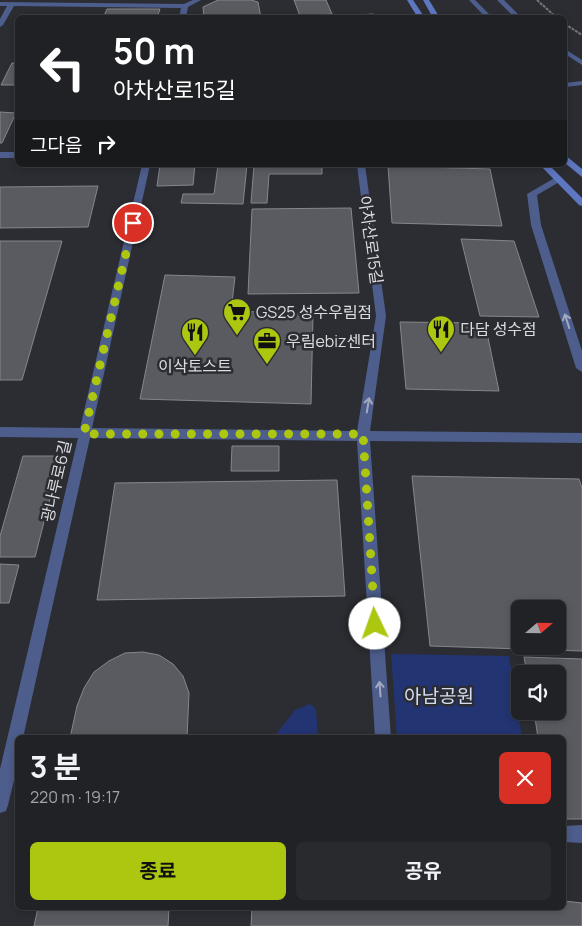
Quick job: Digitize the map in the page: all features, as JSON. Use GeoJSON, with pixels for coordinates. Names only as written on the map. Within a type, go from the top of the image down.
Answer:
{"type":"FeatureCollection","features":[{"type":"Feature","properties":{"kind":"main road"},"geometry":{"type":"LineString","coordinates":[[410,0],[420,15]]}},
{"type":"Feature","properties":{"kind":"main road"},"geometry":{"type":"LineString","coordinates":[[426,0],[435,15]]}},
{"type":"Feature","properties":{"kind":"main road"},"geometry":{"type":"LineString","coordinates":[[567,160],[582,174]]}},
{"type":"Feature","properties":{"kind":"main road"},"geometry":{"type":"LineString","coordinates":[[546,167],[582,203]]}},
{"type":"Feature","properties":{"kind":"street"},"geometry":{"type":"LineString","coordinates":[[0,4],[185,6],[198,0]]}},
{"type":"Feature","properties":{"kind":"street"},"geometry":{"type":"LineString","coordinates":[[500,0],[516,15]]}},
{"type":"Feature","properties":{"kind":"street"},"geometry":{"type":"LineString","coordinates":[[0,25],[12,4]]}},
{"type":"Feature","properties":{"kind":"street"},"geometry":{"type":"LineString","coordinates":[[183,15],[185,6]]}},
{"type":"Feature","properties":{"kind":"street"},"geometry":{"type":"LineString","coordinates":[[567,52],[582,63]]}},
{"type":"Feature","properties":{"kind":"street"},"geometry":{"type":"LineString","coordinates":[[0,154],[15,155]]}},
{"type":"Feature","properties":{"kind":"street","name":"광나루로6길"},"geometry":{"type":"LineString","coordinates":[[16,735],[146,167]]}},
{"type":"Feature","properties":{"kind":"street","name":"아차산로15길"},"geometry":{"type":"LineString","coordinates":[[361,167],[381,316],[363,434],[383,735]]}},
{"type":"Feature","properties":{"kind":"street"},"geometry":{"type":"LineString","coordinates":[[558,179],[532,194],[536,225],[582,368]]}},
{"type":"Feature","properties":{"kind":"street"},"geometry":{"type":"LineString","coordinates":[[0,432],[84,434],[363,434],[582,438]]}},
{"type":"Feature","properties":{"kind":"street","name":"광나루로6길"},"geometry":{"type":"LineString","coordinates":[[0,805],[15,739]]}},
{"type":"Feature","properties":{"kind":"street"},"geometry":{"type":"LineString","coordinates":[[566,834],[582,834]]}},
{"type":"Feature","properties":{"kind":"lane"},"geometry":{"type":"LineString","coordinates":[[472,0],[487,15]]}},
{"type":"Feature","properties":{"kind":"lane"},"geometry":{"type":"LineString","coordinates":[[567,85],[582,83]]}},
{"type":"Feature","properties":{"kind":"path"},"geometry":{"type":"LineString","coordinates":[[537,0],[554,15]]}},
{"type":"Feature","properties":{"kind":"path"},"geometry":{"type":"LineString","coordinates":[[567,25],[582,35]]}},
{"type":"Feature","properties":{"kind":"green space","name":"아남공원"},"geometry":{"type":"Polygon","coordinates":[[[391,654],[509,656],[511,668],[511,720],[519,720],[522,735],[397,735],[391,654]]]}},
{"type":"Feature","properties":{"kind":"green space"},"geometry":{"type":"Polygon","coordinates":[[[310,704],[316,709],[318,735],[276,735],[295,710],[310,704]]]}},
{"type":"Feature","properties":{"kind":"building"},"geometry":{"type":"Polygon","coordinates":[[[218,0],[251,0],[258,2],[260,15],[204,15],[203,7],[218,0]]]}},
{"type":"Feature","properties":{"kind":"building"},"geometry":{"type":"Polygon","coordinates":[[[294,0],[326,0],[332,14],[316,15],[300,15],[294,0]]]}},
{"type":"Feature","properties":{"kind":"building"},"geometry":{"type":"Polygon","coordinates":[[[107,9],[160,9],[158,15],[104,15],[107,9]]]}},
{"type":"Feature","properties":{"kind":"building"},"geometry":{"type":"Polygon","coordinates":[[[12,63],[15,63],[15,85],[1,85],[12,63]]]}},
{"type":"Feature","properties":{"kind":"building"},"geometry":{"type":"Polygon","coordinates":[[[0,112],[15,113],[2,143],[0,143],[0,112]]]}},
{"type":"Feature","properties":{"kind":"building"},"geometry":{"type":"Polygon","coordinates":[[[160,167],[195,167],[193,185],[157,186],[160,167]]]}},
{"type":"Feature","properties":{"kind":"building"},"geometry":{"type":"Polygon","coordinates":[[[218,167],[247,167],[243,204],[181,203],[183,194],[214,194],[218,167]]]}},
{"type":"Feature","properties":{"kind":"building"},"geometry":{"type":"Polygon","coordinates":[[[254,167],[322,167],[322,174],[269,174],[267,203],[251,203],[254,167]]]}},
{"type":"Feature","properties":{"kind":"building"},"geometry":{"type":"Polygon","coordinates":[[[388,167],[490,169],[502,226],[392,223],[388,167]]]}},
{"type":"Feature","properties":{"kind":"building"},"geometry":{"type":"Polygon","coordinates":[[[98,186],[88,227],[0,228],[0,187],[98,186]]]}},
{"type":"Feature","properties":{"kind":"building"},"geometry":{"type":"Polygon","coordinates":[[[351,208],[359,293],[248,294],[252,209],[351,208]]]}},
{"type":"Feature","properties":{"kind":"building"},"geometry":{"type":"Polygon","coordinates":[[[461,239],[514,241],[539,317],[480,316],[461,239]]]}},
{"type":"Feature","properties":{"kind":"building"},"geometry":{"type":"Polygon","coordinates":[[[0,241],[62,241],[22,380],[0,380],[0,241]]]}},
{"type":"Feature","properties":{"kind":"building"},"geometry":{"type":"Polygon","coordinates":[[[165,275],[235,277],[231,311],[313,314],[311,404],[140,399],[165,275]]]}},
{"type":"Feature","properties":{"kind":"building"},"geometry":{"type":"Polygon","coordinates":[[[400,322],[485,323],[499,391],[406,389],[400,322]]]}},
{"type":"Feature","properties":{"kind":"building"},"geometry":{"type":"Polygon","coordinates":[[[232,446],[279,446],[279,471],[231,471],[232,446]]]}},
{"type":"Feature","properties":{"kind":"building"},"geometry":{"type":"Polygon","coordinates":[[[23,456],[61,456],[35,557],[0,557],[0,536],[23,456]]]}},
{"type":"Feature","properties":{"kind":"building"},"geometry":{"type":"Polygon","coordinates":[[[412,476],[579,479],[582,488],[582,651],[566,650],[566,600],[511,600],[511,649],[430,646],[412,476]]]}},
{"type":"Feature","properties":{"kind":"building"},"geometry":{"type":"Polygon","coordinates":[[[337,480],[345,596],[97,600],[115,483],[337,480]]]}},
{"type":"Feature","properties":{"kind":"building"},"geometry":{"type":"Polygon","coordinates":[[[0,564],[19,565],[9,603],[0,603],[0,564]]]}},
{"type":"Feature","properties":{"kind":"building"},"geometry":{"type":"Polygon","coordinates":[[[143,652],[159,655],[173,664],[183,676],[189,693],[187,735],[71,735],[77,706],[84,688],[94,672],[109,661],[125,653],[143,652]]]}},
{"type":"Feature","properties":{"kind":"building"},"geometry":{"type":"Polygon","coordinates":[[[524,657],[582,659],[582,819],[566,819],[566,735],[538,735],[535,720],[566,720],[566,665],[525,665],[524,657]]]}},
{"type":"Feature","properties":{"kind":"building"},"geometry":{"type":"Polygon","coordinates":[[[566,901],[582,903],[582,926],[251,926],[252,910],[566,910],[566,901]]]}},
{"type":"Feature","properties":{"kind":"building"},"geometry":{"type":"Polygon","coordinates":[[[38,910],[169,910],[168,926],[34,926],[38,910]]]}},
{"type":"Feature","properties":{"kind":"place","name":"GS25 성수우림점"},"geometry":{"type":"Point","coordinates":[237,336]}},
{"type":"Feature","properties":{"kind":"place","name":"다담 성수점"},"geometry":{"type":"Point","coordinates":[441,353]}},
{"type":"Feature","properties":{"kind":"place","name":"이삭토스트"},"geometry":{"type":"Point","coordinates":[195,356]}},
{"type":"Feature","properties":{"kind":"place","name":"우림ebiz센터"},"geometry":{"type":"Point","coordinates":[267,365]}},
{"type":"Feature","properties":{"kind":"route"},"geometry":{"type":"LineString","coordinates":[[133,223],[84,434],[363,434],[375,624]]}}]}
